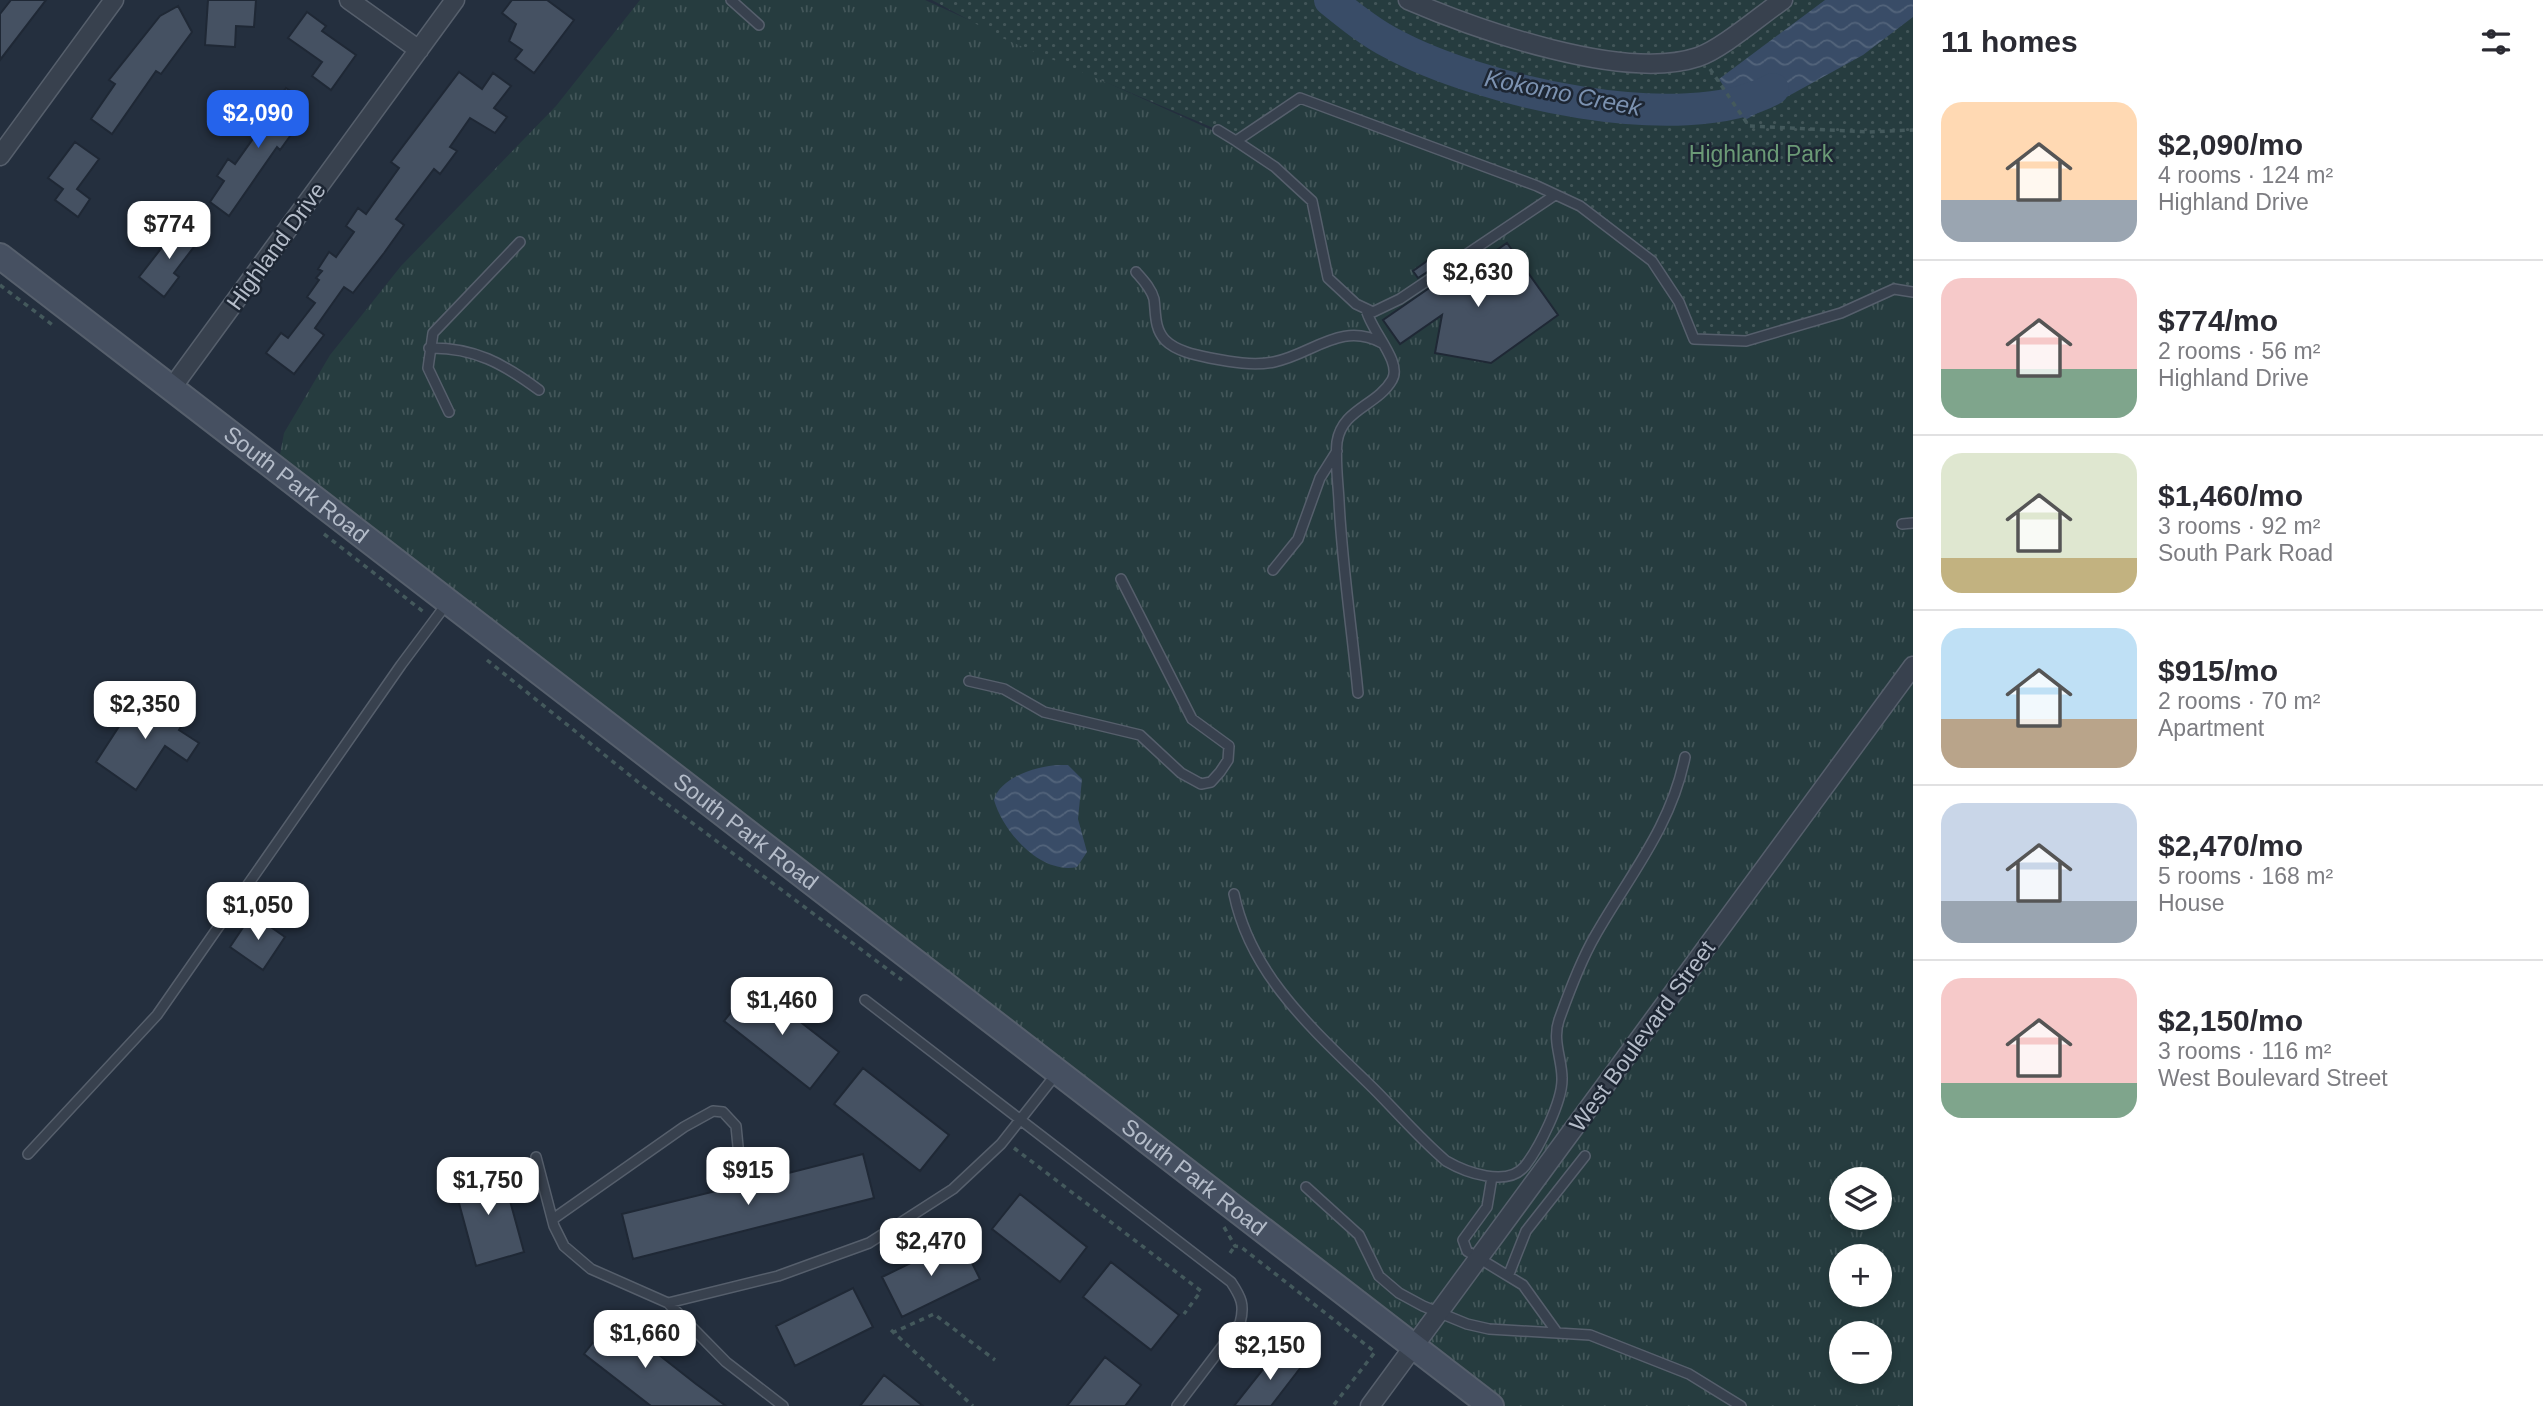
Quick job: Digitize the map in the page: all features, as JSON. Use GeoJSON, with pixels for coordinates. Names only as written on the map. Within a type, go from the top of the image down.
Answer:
{"type":"FeatureCollection","features":[{"type":"Feature","properties":{"kind":"street"},"geometry":{"type":"LineString","coordinates":[[0,156],[114,0]]}},
{"type":"Feature","properties":{"kind":"street"},"geometry":{"type":"LineString","coordinates":[[349,0],[419,50]]}},
{"type":"Feature","properties":{"kind":"street","name":"Highland Drive"},"geometry":{"type":"LineString","coordinates":[[171,389],[455,0]]}},
{"type":"Feature","properties":{"kind":"street"},"geometry":{"type":"LineString","coordinates":[[1408,0],[1464,24],[1537,46],[1631,63],[1678,61],[1700,56],[1783,0]]}},
{"type":"Feature","properties":{"kind":"street","name":"South Park Road"},"geometry":{"type":"LineString","coordinates":[[0,256],[1491,1406]]}},
{"type":"Feature","properties":{"kind":"street","name":"West Boulevard Street"},"geometry":{"type":"LineString","coordinates":[[1370,1406],[1913,666]]}},
{"type":"Feature","properties":{"kind":"lane"},"geometry":{"type":"LineString","coordinates":[[731,0],[759,25]]}},
{"type":"Feature","properties":{"kind":"lane"},"geometry":{"type":"LineString","coordinates":[[1236,141],[1300,98],[1555,195],[1580,206],[1652,261],[1679,302],[1694,339],[1746,341],[1841,313],[1894,289],[1913,292]]}},
{"type":"Feature","properties":{"kind":"lane"},"geometry":{"type":"LineString","coordinates":[[1218,130],[1275,167],[1312,201],[1328,278],[1356,304],[1373,312],[1399,299],[1555,195]]}},
{"type":"Feature","properties":{"kind":"lane"},"geometry":{"type":"LineString","coordinates":[[449,412],[428,368],[433,333],[520,242]]}},
{"type":"Feature","properties":{"kind":"lane"},"geometry":{"type":"LineString","coordinates":[[1136,272],[1154,298],[1154,315],[1166,340],[1191,355],[1255,364],[1277,361],[1340,336],[1371,338],[1383,344]]}},
{"type":"Feature","properties":{"kind":"lane"},"geometry":{"type":"LineString","coordinates":[[1358,693],[1341,541],[1337,451],[1340,428],[1349,416],[1380,395],[1393,379],[1396,369],[1369,323],[1366,309]]}},
{"type":"Feature","properties":{"kind":"lane"},"geometry":{"type":"LineString","coordinates":[[429,348],[451,348],[486,357],[505,365],[539,390]]}},
{"type":"Feature","properties":{"kind":"lane"},"geometry":{"type":"LineString","coordinates":[[1273,570],[1298,539],[1320,478],[1337,451]]}},
{"type":"Feature","properties":{"kind":"lane"},"geometry":{"type":"LineString","coordinates":[[1902,524],[1913,523]]}},
{"type":"Feature","properties":{"kind":"lane"},"geometry":{"type":"LineString","coordinates":[[970,681],[1004,689],[1044,712],[1093,725],[1126,729],[1152,744],[1192,781],[1201,784],[1211,782],[1228,760],[1229,747],[1192,719],[1121,579]]}},
{"type":"Feature","properties":{"kind":"lane"},"geometry":{"type":"LineString","coordinates":[[28,1154],[157,1015],[401,665],[448,603]]}},
{"type":"Feature","properties":{"kind":"lane"},"geometry":{"type":"LineString","coordinates":[[1234,894],[1248,941],[1270,977],[1310,1028],[1446,1161],[1461,1170],[1492,1177],[1512,1175],[1524,1167],[1560,1096],[1562,1077],[1557,1043],[1562,1012],[1593,940],[1672,807],[1685,757]]}},
{"type":"Feature","properties":{"kind":"lane"},"geometry":{"type":"LineString","coordinates":[[866,1000],[1231,1282],[1241,1298],[1244,1310],[1240,1323],[1177,1406]]}},
{"type":"Feature","properties":{"kind":"lane"},"geometry":{"type":"LineString","coordinates":[[668,1303],[778,1276],[869,1243],[953,1189],[1004,1140],[1059,1071]]}},
{"type":"Feature","properties":{"kind":"lane"},"geometry":{"type":"LineString","coordinates":[[553,1220],[703,1115],[713,1111],[723,1112],[736,1126],[742,1187]]}},
{"type":"Feature","properties":{"kind":"lane"},"geometry":{"type":"LineString","coordinates":[[1509,1274],[1526,1231],[1585,1156]]}},
{"type":"Feature","properties":{"kind":"lane"},"geometry":{"type":"LineString","coordinates":[[536,1157],[553,1220],[564,1246],[591,1269],[668,1303],[726,1362],[783,1406]]}},
{"type":"Feature","properties":{"kind":"lane"},"geometry":{"type":"LineString","coordinates":[[1492,1177],[1487,1207],[1463,1240],[1467,1251],[1509,1274],[1523,1286],[1556,1331]]}},
{"type":"Feature","properties":{"kind":"lane"},"geometry":{"type":"LineString","coordinates":[[1306,1187],[1359,1235],[1379,1276],[1399,1293],[1467,1324],[1489,1329],[1590,1335],[1689,1374],[1741,1406]]}},
{"type":"Feature","properties":{"kind":"path"},"geometry":{"type":"LineString","coordinates":[[1719,79],[1749,126],[1868,132],[1913,130]]}},
{"type":"Feature","properties":{"kind":"path"},"geometry":{"type":"LineString","coordinates":[[1004,1140],[1201,1291],[1184,1314]]}},
{"type":"Feature","properties":{"kind":"path"},"geometry":{"type":"LineString","coordinates":[[1230,1253],[1235,1246],[1241,1247],[1375,1352],[1333,1406]]}},
{"type":"Feature","properties":{"kind":"path"},"geometry":{"type":"LineString","coordinates":[[973,1406],[892,1331],[934,1314],[995,1360]]}},
{"type":"Feature","properties":{"kind":"green space"},"geometry":{"type":"Polygon","coordinates":[[[640,0],[925,0],[1236,141],[1300,98],[1894,289],[1913,292],[1913,1406],[1487,1406],[277,471],[284,433],[330,355],[401,266],[556,106],[640,0]]]}},
{"type":"Feature","properties":{"kind":"green space","name":"Highland Park"},"geometry":{"type":"Polygon","coordinates":[[[932,0],[1913,0],[1913,292],[1894,289],[1841,313],[1746,341],[1694,339],[1652,261],[1555,195],[1300,98],[1236,141],[1218,130],[1002,38],[932,0]]]}},
{"type":"Feature","properties":{"kind":"water"},"geometry":{"type":"Polygon","coordinates":[[[1825,0],[1913,0],[1913,17],[1863,55],[1745,120],[1719,79],[1825,0]]]}},
{"type":"Feature","properties":{"kind":"water"},"geometry":{"type":"Polygon","coordinates":[[[1068,765],[1082,779],[1078,819],[1087,852],[1077,867],[1063,868],[1037,858],[1006,825],[994,800],[1004,785],[1020,774],[1068,765]]]}},
{"type":"Feature","properties":{"kind":"building"},"geometry":{"type":"Polygon","coordinates":[[[11,0],[46,0],[0,60],[0,14],[11,0]]]}},
{"type":"Feature","properties":{"kind":"building"},"geometry":{"type":"Polygon","coordinates":[[[208,0],[256,0],[254,27],[236,26],[235,47],[205,45],[208,0]]]}},
{"type":"Feature","properties":{"kind":"building"},"geometry":{"type":"Polygon","coordinates":[[[512,0],[547,0],[574,20],[534,73],[515,59],[522,50],[509,41],[516,24],[502,13],[512,0]]]}},
{"type":"Feature","properties":{"kind":"building"},"geometry":{"type":"Polygon","coordinates":[[[178,6],[192,32],[161,74],[156,71],[112,134],[91,119],[115,84],[109,80],[160,16],[178,6]]]}},
{"type":"Feature","properties":{"kind":"building"},"geometry":{"type":"Polygon","coordinates":[[[307,12],[326,26],[322,31],[356,55],[331,90],[312,76],[322,62],[288,38],[307,12]]]}},
{"type":"Feature","properties":{"kind":"building"},"geometry":{"type":"Polygon","coordinates":[[[459,72],[482,89],[493,73],[511,86],[494,108],[507,117],[495,133],[470,118],[450,147],[457,151],[440,174],[434,169],[396,219],[404,225],[384,253],[353,293],[344,287],[315,328],[324,335],[294,374],[266,353],[281,333],[288,338],[315,303],[307,297],[319,280],[316,278],[322,271],[318,269],[329,252],[336,257],[354,232],[346,226],[358,208],[366,214],[399,168],[391,162],[459,72]]]}},
{"type":"Feature","properties":{"kind":"building"},"geometry":{"type":"Polygon","coordinates":[[[286,88],[306,102],[288,128],[293,132],[280,150],[277,147],[229,216],[210,202],[224,181],[217,176],[228,159],[235,164],[257,133],[251,129],[273,98],[276,101],[286,88]]]}},
{"type":"Feature","properties":{"kind":"building"},"geometry":{"type":"Polygon","coordinates":[[[75,142],[99,159],[77,189],[90,199],[78,217],[55,200],[63,189],[48,178],[75,142]]]}},
{"type":"Feature","properties":{"kind":"building"},"geometry":{"type":"Polygon","coordinates":[[[180,224],[200,239],[174,273],[179,277],[164,297],[139,277],[180,224]]]}},
{"type":"Feature","properties":{"kind":"building"},"geometry":{"type":"Polygon","coordinates":[[[1507,243],[1558,315],[1491,363],[1435,353],[1442,315],[1400,344],[1383,320],[1464,264],[1468,270],[1507,243]]]}},
{"type":"Feature","properties":{"kind":"building"},"geometry":{"type":"Polygon","coordinates":[[[1441,251],[1447,259],[1418,278],[1413,271],[1441,251]]]}},
{"type":"Feature","properties":{"kind":"building"},"geometry":{"type":"Polygon","coordinates":[[[142,691],[186,719],[179,730],[199,743],[187,761],[165,746],[136,790],[96,762],[142,691]]]}},
{"type":"Feature","properties":{"kind":"building"},"geometry":{"type":"Polygon","coordinates":[[[252,914],[285,937],[263,970],[230,947],[252,914]]]}},
{"type":"Feature","properties":{"kind":"building"},"geometry":{"type":"Polygon","coordinates":[[[753,985],[839,1052],[810,1089],[724,1021],[753,985]]]}},
{"type":"Feature","properties":{"kind":"building"},"geometry":{"type":"Polygon","coordinates":[[[863,1068],[949,1135],[920,1171],[834,1104],[863,1068]]]}},
{"type":"Feature","properties":{"kind":"building"},"geometry":{"type":"Polygon","coordinates":[[[863,1154],[874,1198],[633,1259],[622,1214],[732,1187],[743,1194],[748,1190],[749,1183],[863,1154]]]}},
{"type":"Feature","properties":{"kind":"building"},"geometry":{"type":"Polygon","coordinates":[[[501,1168],[524,1252],[476,1266],[453,1181],[501,1168]]]}},
{"type":"Feature","properties":{"kind":"building"},"geometry":{"type":"Polygon","coordinates":[[[1020,1194],[1087,1247],[1060,1282],[992,1229],[1020,1194]]]}},
{"type":"Feature","properties":{"kind":"building"},"geometry":{"type":"Polygon","coordinates":[[[960,1239],[980,1279],[902,1317],[882,1277],[960,1239]]]}},
{"type":"Feature","properties":{"kind":"building"},"geometry":{"type":"Polygon","coordinates":[[[1111,1262],[1179,1315],[1151,1350],[1083,1297],[1111,1262]]]}},
{"type":"Feature","properties":{"kind":"building"},"geometry":{"type":"Polygon","coordinates":[[[853,1288],[873,1327],[795,1366],[776,1326],[853,1288]]]}},
{"type":"Feature","properties":{"kind":"building"},"geometry":{"type":"Polygon","coordinates":[[[612,1318],[726,1406],[651,1406],[584,1354],[612,1318]]]}},
{"type":"Feature","properties":{"kind":"building"},"geometry":{"type":"Polygon","coordinates":[[[1279,1349],[1301,1367],[1271,1406],[1234,1406],[1279,1349]]]}},
{"type":"Feature","properties":{"kind":"building"},"geometry":{"type":"Polygon","coordinates":[[[1105,1357],[1141,1385],[1125,1406],[1067,1406],[1105,1357]]]}},
{"type":"Feature","properties":{"kind":"building"},"geometry":{"type":"Polygon","coordinates":[[[884,1375],[923,1406],[860,1406],[884,1375]]]}},
{"type":"Feature","properties":{"kind":"waterway","name":"Kokomo Creek"},"geometry":{"type":"LineString","coordinates":[[1330,0],[1375,34],[1429,61],[1527,92],[1635,109],[1687,109],[1734,103],[1773,89]]}}]}
